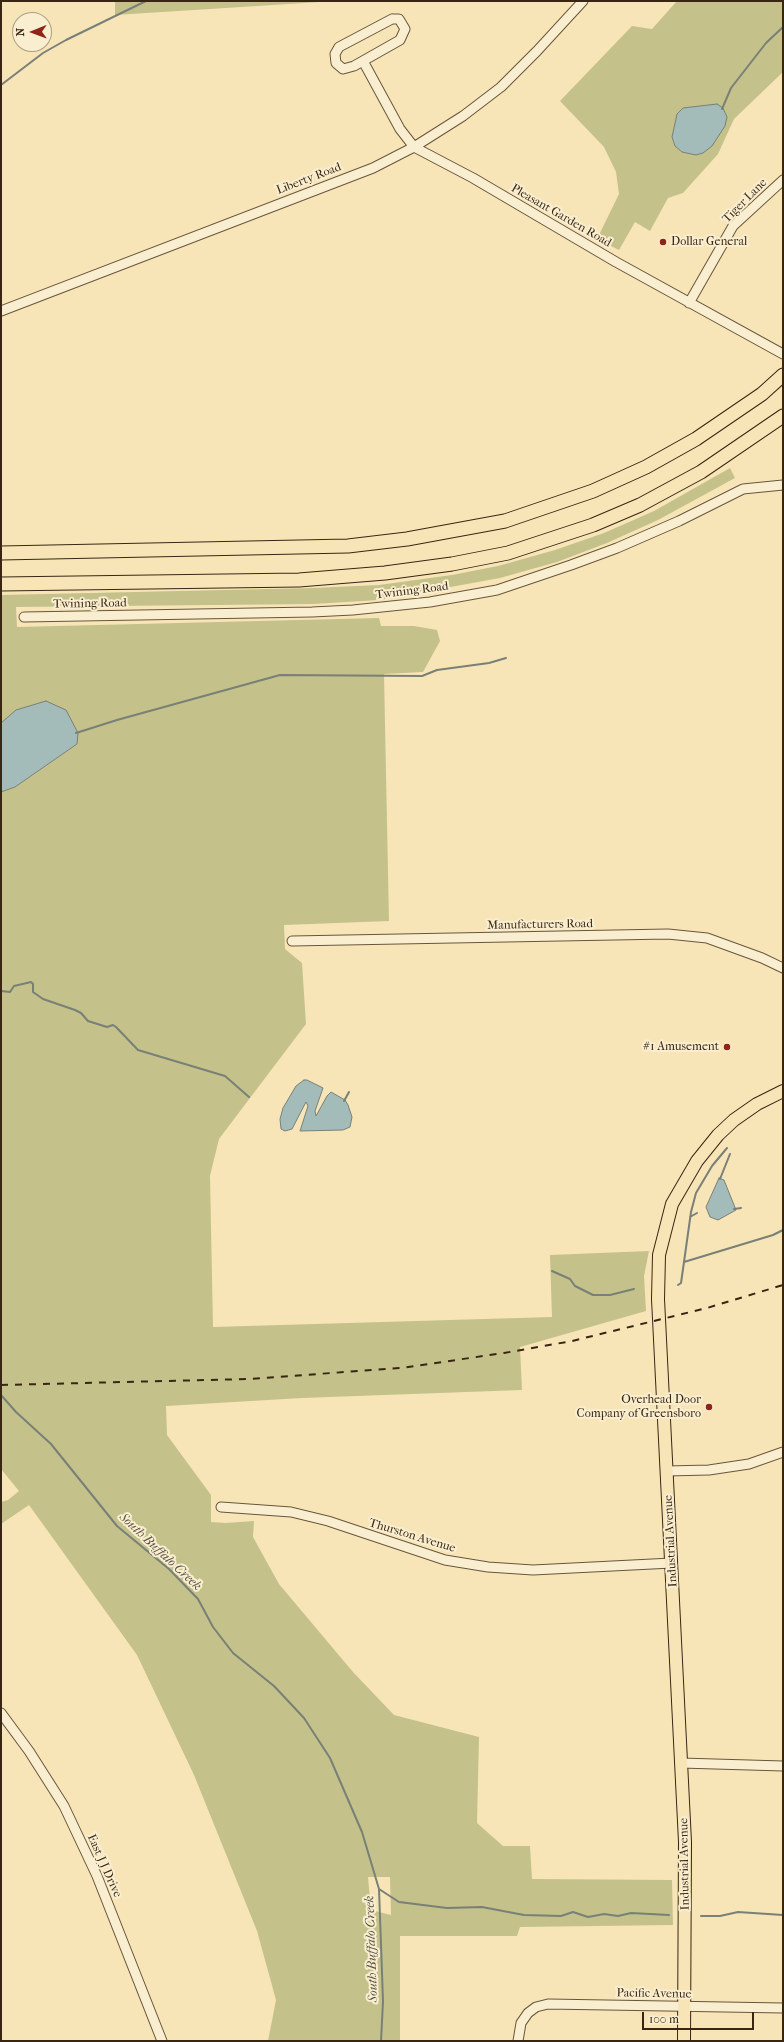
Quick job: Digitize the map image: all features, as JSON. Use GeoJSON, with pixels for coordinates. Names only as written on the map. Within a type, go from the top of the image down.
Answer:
{"type":"FeatureCollection","features":[{"type":"Feature","properties":{"kind":"highway"},"geometry":{"type":"LineString","coordinates":[[1,553],[348,546],[407,539],[505,521],[593,491],[646,468],[696,439],[762,394],[783,375]]}},
{"type":"Feature","properties":{"kind":"highway"},"geometry":{"type":"LineString","coordinates":[[1,584],[299,580],[385,573],[452,564],[508,552],[593,525],[640,505],[701,472],[783,416]]}},
{"type":"Feature","properties":{"kind":"main road","name":"Industrial Avenue"},"geometry":{"type":"LineString","coordinates":[[684,2041],[685,1856],[658,1284],[659,1255],[666,1224],[679,1190],[697,1160],[710,1144],[734,1120],[757,1104],[783,1091]]}},
{"type":"Feature","properties":{"kind":"street","name":"Liberty Road"},"geometry":{"type":"LineString","coordinates":[[1,311],[372,168],[414,147],[463,116],[501,87],[538,51],[583,1]]}},
{"type":"Feature","properties":{"kind":"street"},"geometry":{"type":"LineString","coordinates":[[392,19],[399,19],[405,29],[400,40],[363,62],[343,69],[336,63],[334,54],[340,47],[375,27],[392,19]]}},
{"type":"Feature","properties":{"kind":"street","name":"Pleasant Garden Road"},"geometry":{"type":"LineString","coordinates":[[363,62],[400,129],[414,147],[473,178],[689,303],[783,354]]}},
{"type":"Feature","properties":{"kind":"street","name":"Tiger Lane"},"geometry":{"type":"LineString","coordinates":[[689,303],[733,226],[783,180]]}},
{"type":"Feature","properties":{"kind":"street","name":"Twining Road"},"geometry":{"type":"LineString","coordinates":[[24,617],[312,612],[430,602],[497,590],[618,548],[672,524],[743,489],[783,485]]}},
{"type":"Feature","properties":{"kind":"street","name":"Manufacturers Road"},"geometry":{"type":"LineString","coordinates":[[292,941],[668,934],[707,938],[762,958],[783,968]]}},
{"type":"Feature","properties":{"kind":"street"},"geometry":{"type":"LineString","coordinates":[[667,1471],[709,1470],[749,1464],[783,1452]]}},
{"type":"Feature","properties":{"kind":"street","name":"Thurston Avenue"},"geometry":{"type":"LineString","coordinates":[[221,1507],[291,1512],[328,1521],[444,1560],[488,1568],[533,1570],[672,1563]]}},
{"type":"Feature","properties":{"kind":"street","name":"East J J Drive"},"geometry":{"type":"LineString","coordinates":[[1,1713],[29,1751],[64,1806],[97,1876],[162,2041]]}},
{"type":"Feature","properties":{"kind":"street"},"geometry":{"type":"LineString","coordinates":[[681,1763],[783,1766]]}},
{"type":"Feature","properties":{"kind":"street","name":"Pacific Avenue"},"geometry":{"type":"LineString","coordinates":[[518,2041],[521,2023],[528,2013],[536,2007],[548,2004],[783,2008]]}},
{"type":"Feature","properties":{"kind":"shaded area"},"geometry":{"type":"Polygon","coordinates":[[[115,1],[336,1],[115,15],[115,1]]]}},
{"type":"Feature","properties":{"kind":"shaded area"},"geometry":{"type":"Polygon","coordinates":[[[677,1],[783,1],[783,72],[734,119],[718,154],[683,193],[668,198],[650,231],[635,222],[619,250],[597,239],[619,194],[616,172],[604,147],[560,101],[632,26],[652,29],[677,1]]]}},
{"type":"Feature","properties":{"kind":"shaded area"},"geometry":{"type":"Polygon","coordinates":[[[730,468],[735,478],[658,520],[607,543],[557,562],[500,578],[379,600],[313,604],[16,607],[17,627],[379,618],[381,626],[414,626],[437,630],[440,641],[423,672],[384,674],[389,921],[284,925],[285,949],[302,963],[306,1024],[219,1139],[210,1176],[213,1327],[552,1317],[550,1255],[649,1251],[644,1276],[646,1311],[520,1347],[522,1390],[302,1398],[166,1406],[167,1435],[211,1495],[211,1522],[226,1523],[254,1521],[253,1537],[279,1584],[353,1672],[394,1715],[479,1737],[477,1823],[503,1846],[530,1846],[532,1879],[672,1880],[673,1925],[520,1927],[517,1936],[400,1936],[400,2041],[268,2041],[276,2000],[257,1931],[194,1775],[137,1655],[29,1505],[1,1524],[1,1502],[8,1500],[19,1491],[1,1469],[1,792],[15,787],[77,744],[1,723],[1,595],[313,588],[379,585],[452,575],[498,566],[555,550],[604,533],[654,511],[730,468]],[[368,1877],[371,1910],[391,1915],[390,1877],[368,1877]]]}},
{"type":"Feature","properties":{"kind":"water"},"geometry":{"type":"Polygon","coordinates":[[[717,104],[723,108],[727,117],[725,126],[712,146],[703,153],[696,155],[682,152],[675,146],[672,137],[677,114],[683,108],[717,104]]]}},
{"type":"Feature","properties":{"kind":"water"},"geometry":{"type":"Polygon","coordinates":[[[46,701],[66,710],[78,733],[77,744],[15,787],[1,792],[1,723],[16,710],[46,701]]]}},
{"type":"Feature","properties":{"kind":"water"},"geometry":{"type":"Polygon","coordinates":[[[304,1080],[323,1088],[315,1111],[316,1116],[327,1096],[331,1092],[345,1100],[348,1105],[352,1117],[350,1127],[343,1130],[300,1131],[308,1106],[306,1102],[292,1129],[285,1131],[281,1129],[280,1119],[283,1108],[296,1086],[304,1080]]]}},
{"type":"Feature","properties":{"kind":"water"},"geometry":{"type":"Polygon","coordinates":[[[719,1178],[724,1180],[736,1210],[718,1220],[710,1217],[706,1207],[719,1178]]]}},
{"type":"Feature","properties":{"kind":"waterway"},"geometry":{"type":"LineString","coordinates":[[1,85],[43,53],[66,40],[146,1]]}},
{"type":"Feature","properties":{"kind":"waterway"},"geometry":{"type":"LineString","coordinates":[[722,109],[731,88],[766,43],[783,27]]}},
{"type":"Feature","properties":{"kind":"waterway"},"geometry":{"type":"LineString","coordinates":[[76,733],[117,720],[280,675],[422,676],[437,670],[489,663],[506,658]]}},
{"type":"Feature","properties":{"kind":"waterway"},"geometry":{"type":"LineString","coordinates":[[1,991],[10,992],[14,986],[31,982],[33,984],[33,992],[43,999],[75,1010],[81,1013],[88,1021],[107,1027],[113,1025],[138,1050],[225,1076],[249,1097]]}},
{"type":"Feature","properties":{"kind":"waterway"},"geometry":{"type":"LineString","coordinates":[[344,1101],[349,1092]]}},
{"type":"Feature","properties":{"kind":"waterway"},"geometry":{"type":"LineString","coordinates":[[684,1262],[691,1212],[696,1193],[712,1166],[727,1148]]}},
{"type":"Feature","properties":{"kind":"waterway"},"geometry":{"type":"LineString","coordinates":[[720,1179],[730,1154]]}},
{"type":"Feature","properties":{"kind":"waterway"},"geometry":{"type":"LineString","coordinates":[[734,1209],[741,1208]]}},
{"type":"Feature","properties":{"kind":"waterway"},"geometry":{"type":"LineString","coordinates":[[690,1217],[697,1213]]}},
{"type":"Feature","properties":{"kind":"waterway"},"geometry":{"type":"LineString","coordinates":[[678,1285],[681,1283],[684,1262],[773,1235],[783,1230]]}},
{"type":"Feature","properties":{"kind":"waterway"},"geometry":{"type":"LineString","coordinates":[[552,1271],[570,1279],[575,1286],[593,1295],[610,1295],[634,1289]]}},
{"type":"Feature","properties":{"kind":"waterway","name":"South Buffalo Creek"},"geometry":{"type":"LineString","coordinates":[[1,1395],[16,1412],[51,1444],[117,1526],[169,1569],[198,1599],[213,1627],[233,1653],[274,1686],[304,1718],[330,1758],[362,1832],[379,1889],[383,2001],[381,2041]]}},
{"type":"Feature","properties":{"kind":"waterway"},"geometry":{"type":"LineString","coordinates":[[379,1889],[399,1902],[447,1908],[482,1907],[524,1915],[561,1916],[573,1912],[588,1917],[604,1914],[618,1916],[631,1913],[669,1915]]}},
{"type":"Feature","properties":{"kind":"waterway"},"geometry":{"type":"LineString","coordinates":[[701,1916],[720,1916],[738,1912],[783,1915]]}},
{"type":"Feature","properties":{"kind":"railway"},"geometry":{"type":"LineString","coordinates":[[1,1385],[248,1379],[401,1368],[504,1353],[572,1341],[707,1308],[783,1285]]}},
{"type":"Feature","properties":{"kind":"place","name":"Dollar General"},"geometry":{"type":"Point","coordinates":[663,242]}},
{"type":"Feature","properties":{"kind":"place","name":"#1 Amusement"},"geometry":{"type":"Point","coordinates":[727,1047]}},
{"type":"Feature","properties":{"kind":"place","name":"Overhead Door Company of Greensboro"},"geometry":{"type":"Point","coordinates":[709,1407]}}]}
